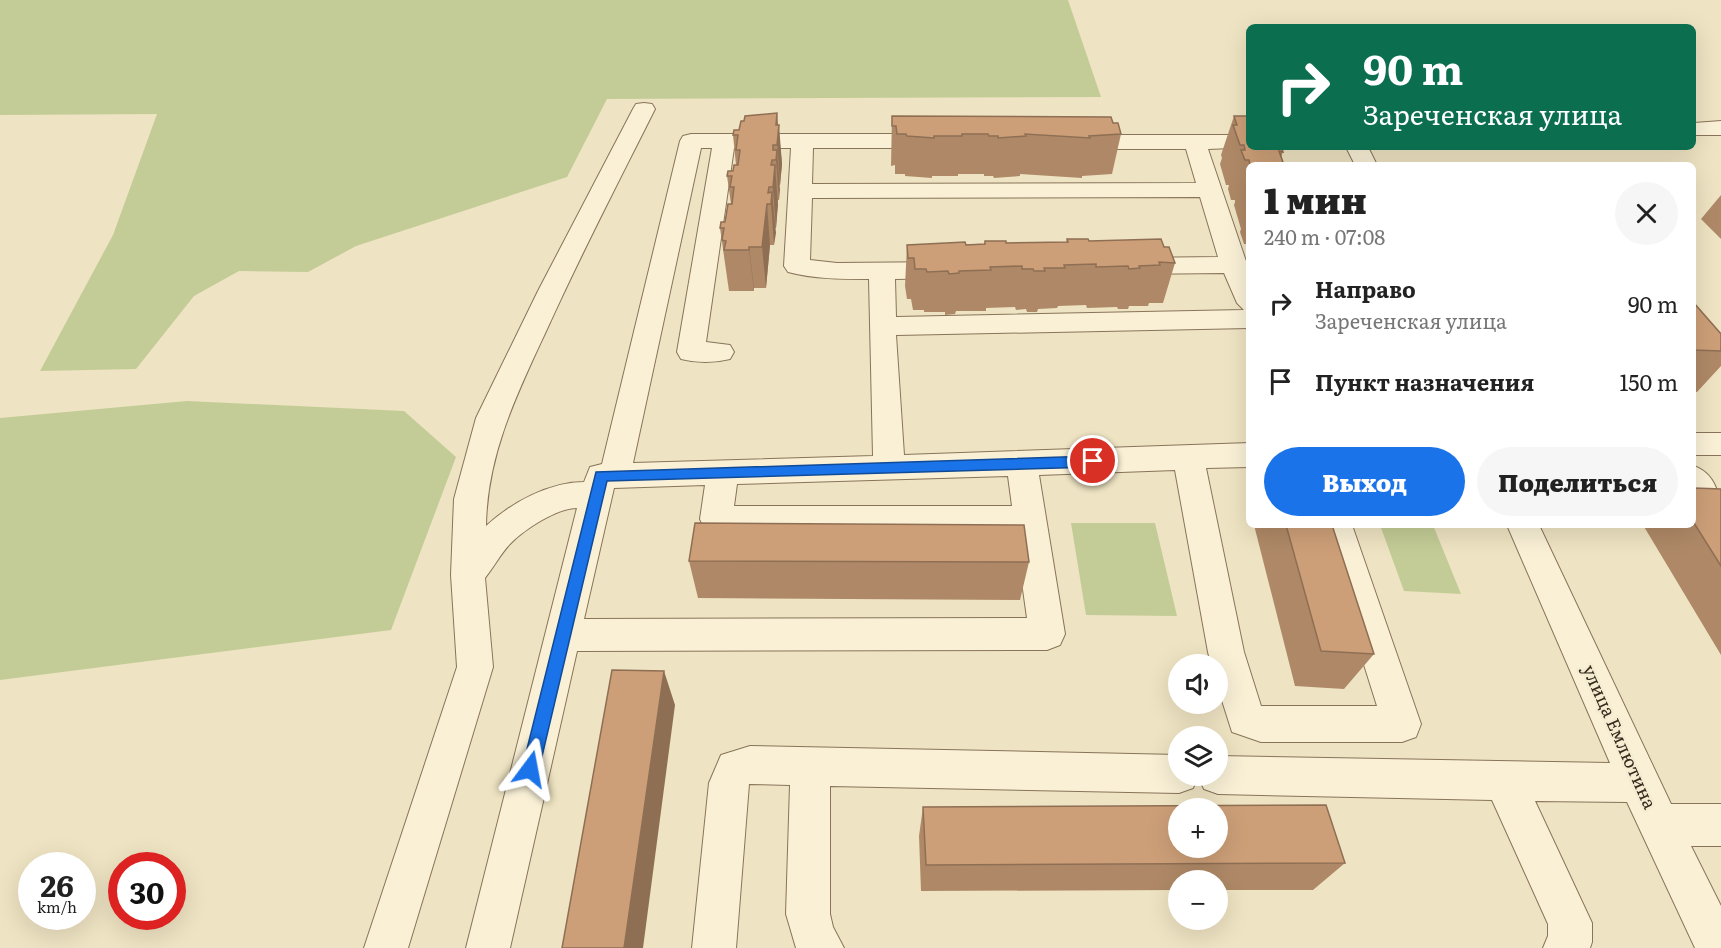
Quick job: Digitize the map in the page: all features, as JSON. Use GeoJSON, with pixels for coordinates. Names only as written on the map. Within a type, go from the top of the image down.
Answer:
{"type":"FeatureCollection","features":[{"type":"Feature","properties":{"kind":"street"},"geometry":{"type":"LineString","coordinates":[[386,948],[475,667],[468,575],[470,499],[491,418],[551,291],[644,109]]}},
{"type":"Feature","properties":{"kind":"street"},"geometry":{"type":"LineString","coordinates":[[1696,129],[1721,128]]}},
{"type":"Feature","properties":{"kind":"street"},"geometry":{"type":"LineString","coordinates":[[488,948],[562,635],[604,482],[691,141],[957,141]]}},
{"type":"Feature","properties":{"kind":"street"},"geometry":{"type":"LineString","coordinates":[[720,352],[691,352],[724,141]]}},
{"type":"Feature","properties":{"kind":"street"},"geometry":{"type":"LineString","coordinates":[[802,141],[797,266],[837,272],[976,269]]}},
{"type":"Feature","properties":{"kind":"street"},"geometry":{"type":"LineString","coordinates":[[1052,141],[1246,142]]}},
{"type":"Feature","properties":{"kind":"street"},"geometry":{"type":"LineString","coordinates":[[1195,142],[1233,265],[1246,294]]}},
{"type":"Feature","properties":{"kind":"street"},"geometry":{"type":"LineString","coordinates":[[801,191],[1210,190]]}},
{"type":"Feature","properties":{"kind":"street"},"geometry":{"type":"LineString","coordinates":[[1104,267],[1233,265]]}},
{"type":"Feature","properties":{"kind":"street"},"geometry":{"type":"LineString","coordinates":[[882,271],[882,326],[889,468]]}},
{"type":"Feature","properties":{"kind":"street"},"geometry":{"type":"LineString","coordinates":[[882,326],[1246,319]]}},
{"type":"Feature","properties":{"kind":"street"},"geometry":{"type":"LineString","coordinates":[[1696,444],[1721,444]]}},
{"type":"Feature","properties":{"kind":"street"},"geometry":{"type":"LineString","coordinates":[[468,575],[500,534],[534,508],[604,482],[722,474],[1246,455]]}},
{"type":"Feature","properties":{"kind":"street"},"geometry":{"type":"LineString","coordinates":[[1187,458],[1194,480],[1226,652],[1246,719],[1262,724],[1402,724],[1337,528]]}},
{"type":"Feature","properties":{"kind":"street"},"geometry":{"type":"LineString","coordinates":[[562,635],[1047,634],[1022,464]]}},
{"type":"Feature","properties":{"kind":"street"},"geometry":{"type":"LineString","coordinates":[[722,474],[716,519],[1030,519]]}},
{"type":"Feature","properties":{"kind":"street","name":"улица Емлютина"},"geometry":{"type":"LineString","coordinates":[[1525,528],[1658,825],[1718,948]]}},
{"type":"Feature","properties":{"kind":"street"},"geometry":{"type":"LineString","coordinates":[[714,948],[729,783],[735,769],[750,765],[1168,774]]}},
{"type":"Feature","properties":{"kind":"street"},"geometry":{"type":"LineString","coordinates":[[810,766],[808,914],[814,938],[822,948]]}},
{"type":"Feature","properties":{"kind":"street"},"geometry":{"type":"LineString","coordinates":[[1228,775],[1639,783]]}},
{"type":"Feature","properties":{"kind":"street"},"geometry":{"type":"LineString","coordinates":[[1504,780],[1570,923],[1570,942],[1565,948]]}},
{"type":"Feature","properties":{"kind":"street"},"geometry":{"type":"LineString","coordinates":[[1658,825],[1721,825]]}},
{"type":"Feature","properties":{"kind":"green space"},"geometry":{"type":"Polygon","coordinates":[[[0,0],[1068,0],[1101,97],[607,99],[567,177],[356,246],[308,272],[239,271],[194,296],[136,369],[40,371],[113,235],[157,114],[0,115],[0,0]]]}},
{"type":"Feature","properties":{"kind":"green space"},"geometry":{"type":"Polygon","coordinates":[[[187,401],[404,411],[456,457],[391,630],[0,680],[0,418],[187,401]]]}},
{"type":"Feature","properties":{"kind":"green space"},"geometry":{"type":"Polygon","coordinates":[[[1071,523],[1155,523],[1177,616],[1086,615],[1071,523]]]}},
{"type":"Feature","properties":{"kind":"green space"},"geometry":{"type":"Polygon","coordinates":[[[1381,528],[1434,528],[1461,594],[1404,591],[1381,528]]]}},
{"type":"Feature","properties":{"kind":"building"},"geometry":{"type":"Polygon","coordinates":[[[777,113],[776,125],[779,125],[777,145],[773,145],[773,150],[777,150],[776,160],[772,160],[771,165],[775,165],[773,187],[769,187],[768,193],[772,192],[771,204],[767,204],[762,247],[749,247],[749,250],[724,250],[726,241],[722,240],[724,228],[720,228],[721,222],[725,222],[728,204],[732,204],[734,187],[730,187],[732,176],[727,176],[728,171],[733,171],[734,165],[738,165],[740,150],[736,150],[738,135],[733,135],[734,130],[739,130],[745,116],[777,113]]]}},
{"type":"Feature","properties":{"kind":"building"},"geometry":{"type":"Polygon","coordinates":[[[892,116],[1111,117],[1113,123],[1118,123],[1121,134],[1089,136],[1090,138],[1025,134],[1026,136],[998,138],[998,136],[988,134],[934,136],[934,138],[907,136],[897,134],[896,126],[892,126],[892,116]]]}},
{"type":"Feature","properties":{"kind":"building"},"geometry":{"type":"Polygon","coordinates":[[[1234,116],[1246,116],[1246,150],[1282,150],[1283,152],[1279,151],[1283,162],[1245,160],[1241,150],[1245,150],[1244,145],[1240,145],[1233,125],[1237,125],[1234,116]]]}},
{"type":"Feature","properties":{"kind":"building"},"geometry":{"type":"Polygon","coordinates":[[[1067,239],[1088,239],[1089,241],[1161,239],[1164,247],[1169,247],[1175,263],[1159,262],[1160,265],[1129,269],[1128,266],[1096,267],[1096,264],[1064,265],[1065,268],[1044,268],[1045,271],[1022,269],[1022,266],[990,267],[991,270],[959,271],[959,273],[949,274],[948,271],[927,272],[926,269],[915,269],[914,258],[908,258],[907,245],[965,242],[966,245],[985,244],[985,241],[1068,242],[1067,239]]]}},
{"type":"Feature","properties":{"kind":"building"},"geometry":{"type":"Polygon","coordinates":[[[1696,305],[1721,334],[1721,351],[1696,350],[1696,305]]]}},
{"type":"Feature","properties":{"kind":"building"},"geometry":{"type":"Polygon","coordinates":[[[1696,488],[1721,489],[1721,566],[1696,526],[1696,488]]]}},
{"type":"Feature","properties":{"kind":"building"},"geometry":{"type":"Polygon","coordinates":[[[695,523],[1024,525],[1029,562],[689,561],[695,523]]]}},
{"type":"Feature","properties":{"kind":"building"},"geometry":{"type":"Polygon","coordinates":[[[1287,528],[1333,528],[1374,654],[1321,651],[1287,528]]]}},
{"type":"Feature","properties":{"kind":"building"},"geometry":{"type":"Polygon","coordinates":[[[612,670],[664,671],[624,948],[562,948],[612,670]]]}},
{"type":"Feature","properties":{"kind":"building"},"geometry":{"type":"Polygon","coordinates":[[[1228,805],[1326,805],[1345,863],[926,865],[923,807],[1168,806],[1168,858],[1228,858],[1228,805]]]}},
{"type":"Feature","properties":{"kind":"route"},"geometry":{"type":"LineString","coordinates":[[530,769],[601,476],[1093,461]]}}]}
